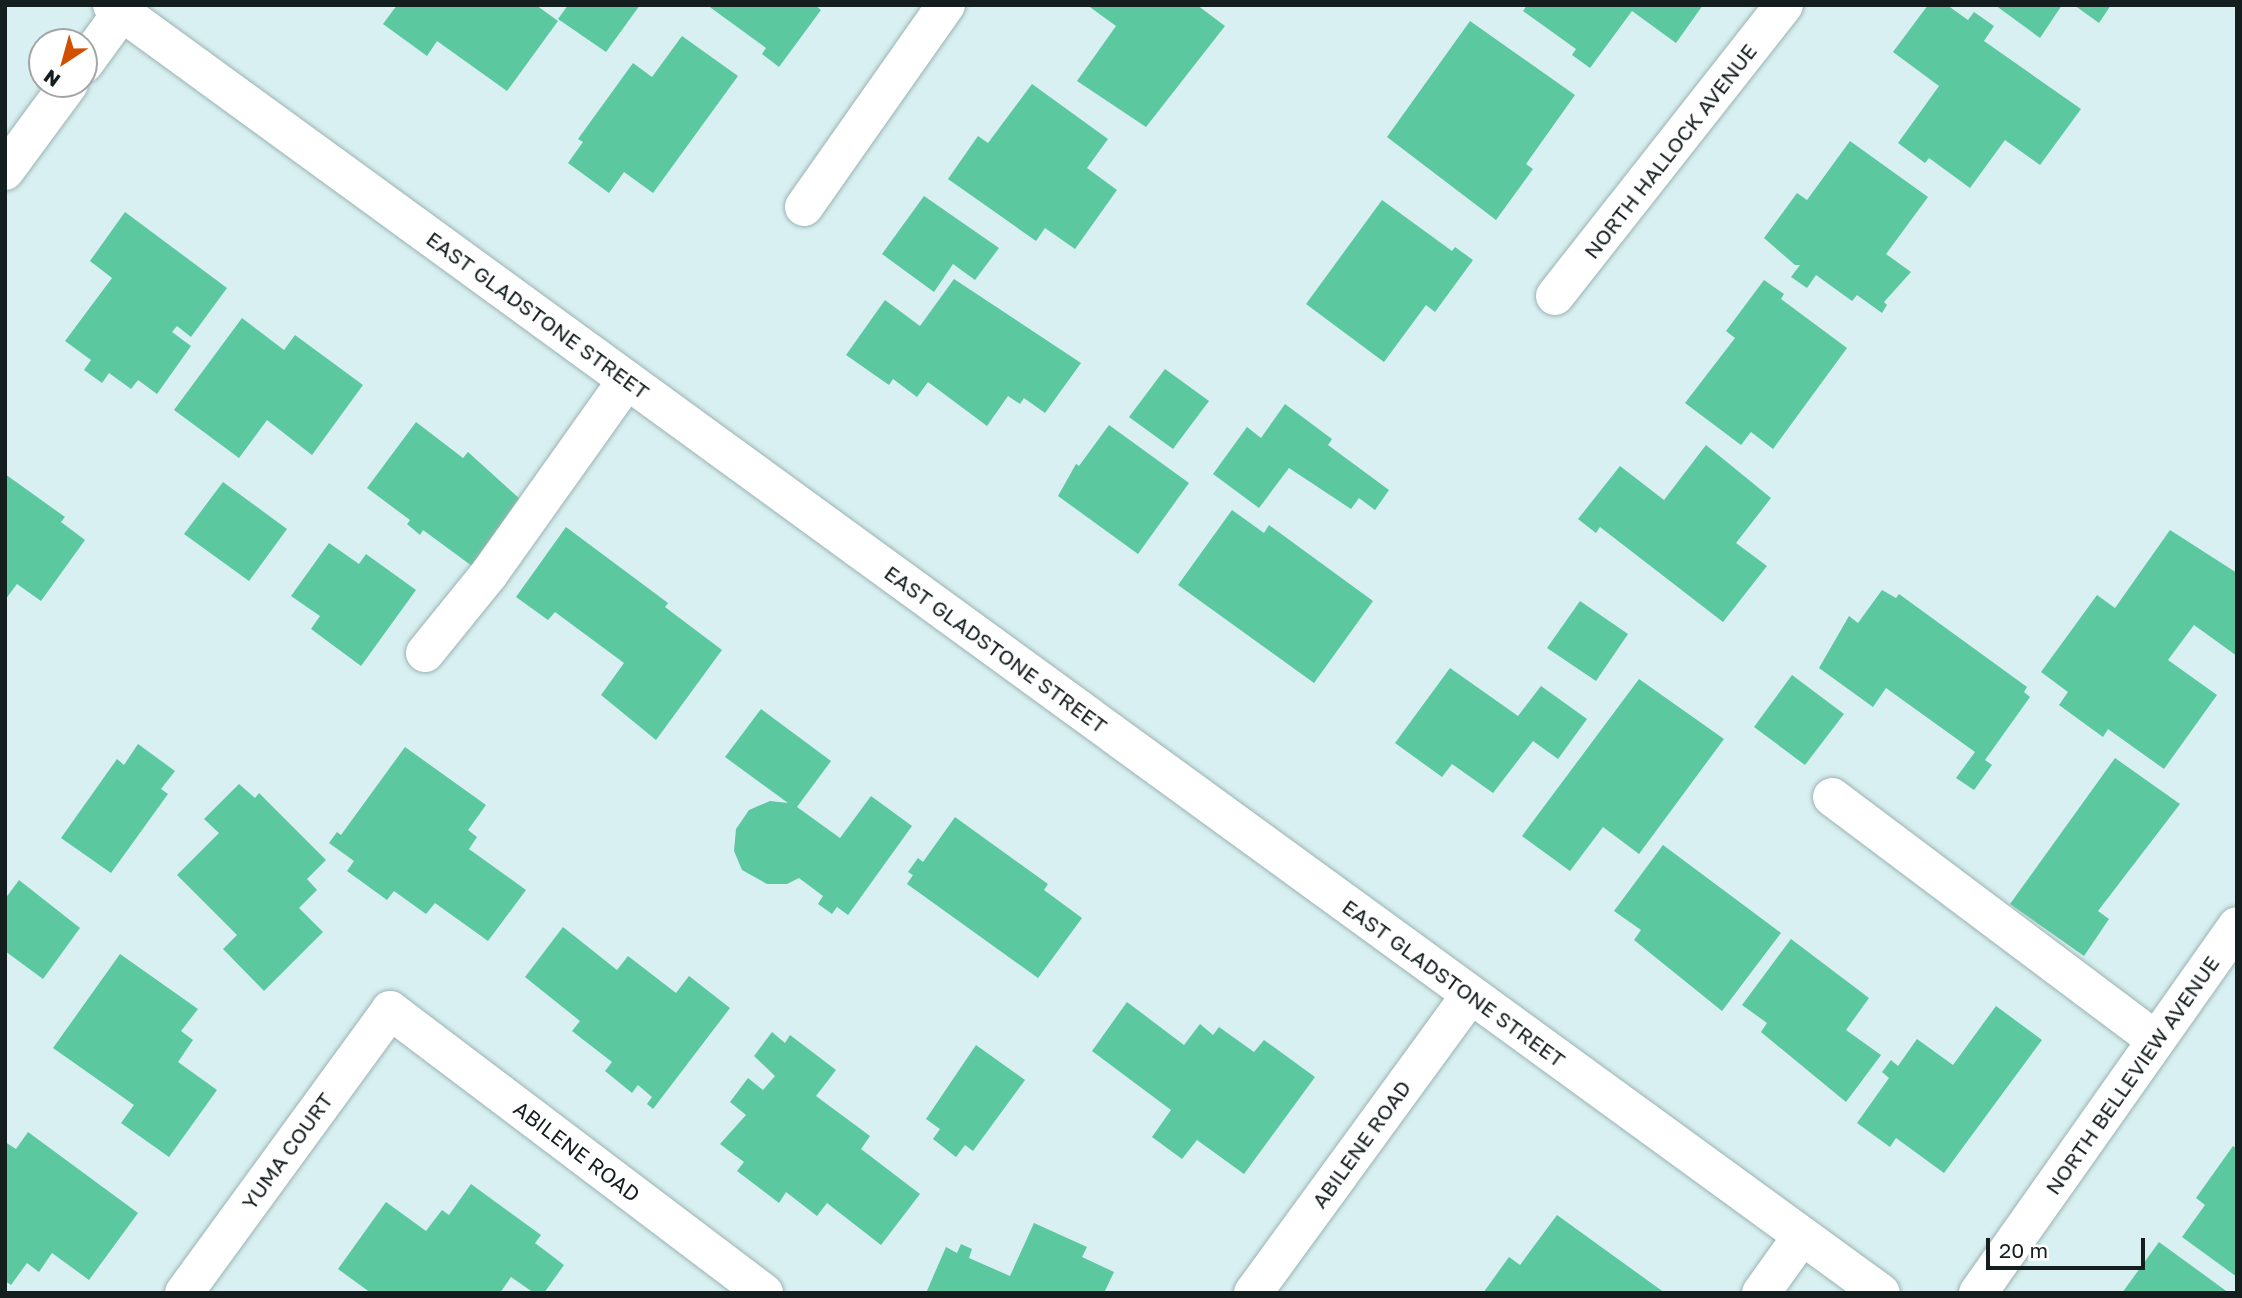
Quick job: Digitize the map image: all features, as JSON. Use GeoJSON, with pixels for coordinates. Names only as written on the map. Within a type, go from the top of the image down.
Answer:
{"type":"FeatureCollection","features":[{"type":"Feature","properties":{"kind":"street"},"geometry":{"type":"LineString","coordinates":[[804,207],[946,5]]}},
{"type":"Feature","properties":{"kind":"street","name":"NORTH HALLOCK AVENUE"},"geometry":{"type":"LineString","coordinates":[[1555,296],[1784,5]]}},
{"type":"Feature","properties":{"kind":"street"},"geometry":{"type":"LineString","coordinates":[[98,43],[121,8]]}},
{"type":"Feature","properties":{"kind":"street","name":"EAST GLADSTONE STREET"},"geometry":{"type":"LineString","coordinates":[[121,8],[1881,1293]]}},
{"type":"Feature","properties":{"kind":"street"},"geometry":{"type":"LineString","coordinates":[[5,171],[59,98]]}},
{"type":"Feature","properties":{"kind":"street"},"geometry":{"type":"LineString","coordinates":[[425,653],[627,380]]}},
{"type":"Feature","properties":{"kind":"street"},"geometry":{"type":"LineString","coordinates":[[1832,797],[2157,1040]]}},
{"type":"Feature","properties":{"kind":"street","name":"NORTH BELLEVIEW AVENUE"},"geometry":{"type":"LineString","coordinates":[[1978,1293],[2237,926]]}},
{"type":"Feature","properties":{"kind":"street","name":"ABILENE ROAD"},"geometry":{"type":"LineString","coordinates":[[1253,1293],[1470,995]]}},
{"type":"Feature","properties":{"kind":"street","name":"ABILENE ROAD"},"geometry":{"type":"LineString","coordinates":[[390,1010],[764,1293]]}},
{"type":"Feature","properties":{"kind":"street","name":"YUMA COURT"},"geometry":{"type":"LineString","coordinates":[[184,1293],[390,1010]]}},
{"type":"Feature","properties":{"kind":"street"},"geometry":{"type":"LineString","coordinates":[[1761,1293],[1802,1236]]}},
{"type":"Feature","properties":{"kind":"building"},"geometry":{"type":"Polygon","coordinates":[[[397,5],[536,5],[558,21],[507,91],[437,41],[427,56],[383,24],[397,5]]]}},
{"type":"Feature","properties":{"kind":"building"},"geometry":{"type":"Polygon","coordinates":[[[568,5],[640,5],[606,52],[558,19],[568,5]]]}},
{"type":"Feature","properties":{"kind":"building"},"geometry":{"type":"Polygon","coordinates":[[[707,5],[815,5],[821,10],[779,67],[762,54],[766,48],[707,5]]]}},
{"type":"Feature","properties":{"kind":"building"},"geometry":{"type":"Polygon","coordinates":[[[1087,5],[1197,5],[1225,26],[1146,127],[1077,81],[1116,26],[1087,5]]]}},
{"type":"Feature","properties":{"kind":"building"},"geometry":{"type":"Polygon","coordinates":[[[1527,5],[1703,5],[1676,43],[1632,11],[1590,68],[1572,55],[1576,49],[1523,11],[1527,5]]]}},
{"type":"Feature","properties":{"kind":"building"},"geometry":{"type":"Polygon","coordinates":[[[1928,5],[1947,5],[1968,20],[1974,12],[1994,26],[1984,41],[2081,109],[2040,165],[2005,140],[1970,188],[1929,158],[1925,163],[1898,143],[1939,86],[1893,52],[1928,5]]]}},
{"type":"Feature","properties":{"kind":"building"},"geometry":{"type":"Polygon","coordinates":[[[1995,5],[2062,5],[2040,38],[1995,5]]]}},
{"type":"Feature","properties":{"kind":"building"},"geometry":{"type":"Polygon","coordinates":[[[2074,5],[2111,5],[2099,23],[2074,5]]]}},
{"type":"Feature","properties":{"kind":"building"},"geometry":{"type":"Polygon","coordinates":[[[1470,21],[1575,95],[1526,164],[1533,169],[1496,220],[1387,137],[1470,21]]]}},
{"type":"Feature","properties":{"kind":"building"},"geometry":{"type":"Polygon","coordinates":[[[682,36],[738,76],[653,193],[624,172],[609,193],[568,163],[583,142],[578,139],[633,63],[652,77],[682,36]]]}},
{"type":"Feature","properties":{"kind":"building"},"geometry":{"type":"Polygon","coordinates":[[[1032,84],[1108,139],[1087,168],[1117,190],[1075,249],[1045,228],[1036,241],[948,179],[978,136],[988,143],[1032,84]]]}},
{"type":"Feature","properties":{"kind":"building"},"geometry":{"type":"Polygon","coordinates":[[[1850,141],[1928,197],[1886,254],[1911,272],[1884,302],[1887,305],[1882,313],[1857,295],[1852,301],[1816,275],[1807,288],[1791,277],[1800,265],[1795,265],[1764,238],[1797,193],[1807,200],[1850,141]]]}},
{"type":"Feature","properties":{"kind":"building"},"geometry":{"type":"Polygon","coordinates":[[[924,196],[999,248],[975,280],[953,264],[934,292],[882,254],[924,196]]]}},
{"type":"Feature","properties":{"kind":"building"},"geometry":{"type":"Polygon","coordinates":[[[1382,200],[1452,251],[1455,247],[1473,260],[1435,312],[1426,305],[1384,362],[1306,304],[1382,200]]]}},
{"type":"Feature","properties":{"kind":"building"},"geometry":{"type":"Polygon","coordinates":[[[125,212],[227,288],[191,337],[177,326],[172,332],[191,346],[157,394],[138,380],[131,389],[109,373],[102,383],[84,370],[91,360],[65,341],[112,278],[90,261],[125,212]]]}},
{"type":"Feature","properties":{"kind":"building"},"geometry":{"type":"Polygon","coordinates":[[[954,279],[1081,363],[1045,413],[1024,398],[1020,404],[1008,396],[987,426],[928,382],[917,397],[893,379],[889,385],[846,355],[885,300],[920,326],[954,279]]]}},
{"type":"Feature","properties":{"kind":"building"},"geometry":{"type":"Polygon","coordinates":[[[1764,280],[1784,294],[1781,299],[1847,348],[1773,449],[1751,432],[1741,445],[1685,403],[1735,338],[1726,331],[1764,280]]]}},
{"type":"Feature","properties":{"kind":"building"},"geometry":{"type":"Polygon","coordinates":[[[242,318],[284,350],[295,335],[363,385],[312,455],[267,420],[239,458],[174,410],[242,318]]]}},
{"type":"Feature","properties":{"kind":"building"},"geometry":{"type":"Polygon","coordinates":[[[1165,369],[1209,401],[1173,449],[1129,417],[1165,369]]]}},
{"type":"Feature","properties":{"kind":"building"},"geometry":{"type":"Polygon","coordinates":[[[1285,404],[1332,439],[1328,445],[1389,490],[1375,510],[1359,498],[1351,509],[1289,468],[1259,508],[1213,474],[1247,427],[1261,438],[1285,404]]]}},
{"type":"Feature","properties":{"kind":"building"},"geometry":{"type":"Polygon","coordinates":[[[416,422],[463,458],[468,452],[521,500],[472,566],[423,530],[420,535],[407,524],[410,520],[367,488],[416,422]]]}},
{"type":"Feature","properties":{"kind":"building"},"geometry":{"type":"Polygon","coordinates":[[[1109,425],[1189,483],[1138,554],[1058,496],[1076,464],[1079,466],[1109,425]]]}},
{"type":"Feature","properties":{"kind":"building"},"geometry":{"type":"Polygon","coordinates":[[[1706,445],[1771,498],[1736,543],[1767,566],[1723,622],[1600,527],[1596,533],[1578,519],[1620,466],[1664,500],[1706,445]]]}},
{"type":"Feature","properties":{"kind":"building"},"geometry":{"type":"Polygon","coordinates":[[[5,474],[65,517],[61,522],[85,540],[41,601],[17,584],[5,600],[5,474]]]}},
{"type":"Feature","properties":{"kind":"building"},"geometry":{"type":"Polygon","coordinates":[[[223,482],[287,529],[249,581],[184,534],[223,482]]]}},
{"type":"Feature","properties":{"kind":"building"},"geometry":{"type":"Polygon","coordinates":[[[1232,510],[1264,533],[1269,525],[1373,601],[1314,683],[1178,585],[1232,510]]]}},
{"type":"Feature","properties":{"kind":"building"},"geometry":{"type":"Polygon","coordinates":[[[566,527],[668,603],[665,607],[722,650],[656,740],[601,695],[624,663],[555,612],[548,620],[516,597],[566,527]]]}},
{"type":"Feature","properties":{"kind":"building"},"geometry":{"type":"Polygon","coordinates":[[[2170,530],[2237,573],[2237,656],[2194,625],[2168,660],[2217,695],[2164,769],[2108,729],[2103,737],[2059,705],[2068,692],[2041,672],[2097,595],[2115,608],[2170,530]]]}},
{"type":"Feature","properties":{"kind":"building"},"geometry":{"type":"Polygon","coordinates":[[[329,543],[359,564],[366,554],[416,590],[361,666],[311,629],[320,616],[291,596],[329,543]]]}},
{"type":"Feature","properties":{"kind":"building"},"geometry":{"type":"Polygon","coordinates":[[[1882,590],[1896,598],[1899,594],[2027,687],[2024,692],[2030,697],[1985,760],[1992,765],[1974,790],[1956,778],[1975,752],[1886,688],[1873,707],[1819,668],[1849,616],[1858,623],[1882,590]]]}},
{"type":"Feature","properties":{"kind":"building"},"geometry":{"type":"Polygon","coordinates":[[[1580,601],[1628,634],[1596,681],[1547,648],[1580,601]]]}},
{"type":"Feature","properties":{"kind":"building"},"geometry":{"type":"Polygon","coordinates":[[[1450,668],[1518,716],[1541,686],[1587,719],[1558,759],[1533,741],[1493,793],[1452,764],[1442,777],[1395,743],[1450,668]]]}},
{"type":"Feature","properties":{"kind":"building"},"geometry":{"type":"Polygon","coordinates":[[[1792,675],[1844,714],[1805,765],[1754,727],[1792,675]]]}},
{"type":"Feature","properties":{"kind":"building"},"geometry":{"type":"Polygon","coordinates":[[[1639,679],[1724,739],[1639,854],[1603,827],[1570,871],[1522,836],[1639,679]]]}},
{"type":"Feature","properties":{"kind":"building"},"geometry":{"type":"Polygon","coordinates":[[[761,709],[831,761],[797,807],[840,838],[871,796],[912,826],[848,915],[837,907],[832,914],[818,904],[823,896],[799,878],[787,884],[767,884],[742,870],[734,851],[736,829],[749,810],[770,801],[788,803],[725,757],[761,709]]]}},
{"type":"Feature","properties":{"kind":"building"},"geometry":{"type":"Polygon","coordinates":[[[138,744],[175,771],[161,789],[168,794],[111,873],[61,838],[117,759],[124,765],[138,744]]]}},
{"type":"Feature","properties":{"kind":"building"},"geometry":{"type":"Polygon","coordinates":[[[405,747],[486,805],[468,830],[477,837],[469,849],[526,890],[488,941],[435,903],[426,914],[394,891],[387,900],[347,871],[354,861],[329,843],[337,832],[341,835],[405,747]]]}},
{"type":"Feature","properties":{"kind":"building"},"geometry":{"type":"Polygon","coordinates":[[[2115,758],[2180,804],[2098,911],[2109,919],[2084,956],[2010,904],[2115,758]]]}},
{"type":"Feature","properties":{"kind":"building"},"geometry":{"type":"Polygon","coordinates":[[[239,784],[255,798],[259,793],[326,860],[307,879],[317,890],[299,908],[323,932],[264,991],[223,949],[237,935],[177,875],[219,833],[204,819],[239,784]]]}},
{"type":"Feature","properties":{"kind":"building"},"geometry":{"type":"Polygon","coordinates":[[[955,817],[1048,884],[1044,890],[1082,918],[1038,978],[907,884],[913,875],[908,872],[918,858],[923,862],[955,817]]]}},
{"type":"Feature","properties":{"kind":"building"},"geometry":{"type":"Polygon","coordinates":[[[1663,845],[1781,933],[1722,1011],[1634,940],[1641,930],[1614,911],[1663,845]]]}},
{"type":"Feature","properties":{"kind":"building"},"geometry":{"type":"Polygon","coordinates":[[[19,880],[80,928],[43,979],[5,951],[5,899],[19,880]]]}},
{"type":"Feature","properties":{"kind":"building"},"geometry":{"type":"Polygon","coordinates":[[[563,927],[617,970],[628,956],[676,993],[689,976],[730,1008],[653,1109],[647,1104],[652,1097],[638,1085],[632,1093],[605,1071],[612,1062],[572,1031],[580,1021],[525,977],[563,927]]]}},
{"type":"Feature","properties":{"kind":"building"},"geometry":{"type":"Polygon","coordinates":[[[1791,939],[1869,998],[1846,1030],[1881,1055],[1846,1102],[1761,1032],[1767,1023],[1742,1005],[1791,939]]]}},
{"type":"Feature","properties":{"kind":"building"},"geometry":{"type":"Polygon","coordinates":[[[120,954],[198,1009],[181,1031],[193,1040],[178,1062],[217,1090],[169,1157],[121,1123],[134,1105],[53,1048],[120,954]]]}},
{"type":"Feature","properties":{"kind":"building"},"geometry":{"type":"Polygon","coordinates":[[[1127,1002],[1184,1045],[1200,1024],[1213,1035],[1219,1027],[1254,1052],[1264,1040],[1315,1077],[1244,1174],[1197,1140],[1182,1159],[1152,1137],[1171,1110],[1092,1051],[1127,1002]]]}},
{"type":"Feature","properties":{"kind":"building"},"geometry":{"type":"Polygon","coordinates":[[[1996,1006],[2042,1040],[1944,1173],[1896,1138],[1890,1147],[1857,1123],[1889,1078],[1882,1072],[1891,1060],[1898,1066],[1917,1039],[1953,1065],[1996,1006]]]}},
{"type":"Feature","properties":{"kind":"building"},"geometry":{"type":"Polygon","coordinates":[[[772,1032],[785,1043],[790,1035],[836,1070],[816,1096],[870,1136],[861,1149],[920,1194],[881,1245],[827,1203],[817,1216],[786,1192],[779,1203],[737,1171],[744,1162],[720,1144],[746,1115],[730,1102],[748,1078],[763,1090],[775,1076],[754,1056],[772,1032]]]}},
{"type":"Feature","properties":{"kind":"building"},"geometry":{"type":"Polygon","coordinates":[[[976,1045],[1025,1080],[973,1151],[965,1145],[956,1157],[933,1139],[940,1129],[926,1119],[976,1045]]]}},
{"type":"Feature","properties":{"kind":"building"},"geometry":{"type":"Polygon","coordinates":[[[28,1132],[138,1213],[89,1280],[52,1253],[39,1272],[27,1263],[11,1285],[5,1281],[5,1142],[16,1149],[28,1132]]]}},
{"type":"Feature","properties":{"kind":"building"},"geometry":{"type":"Polygon","coordinates":[[[2233,1146],[2237,1149],[2237,1277],[2182,1237],[2205,1205],[2196,1198],[2233,1146]]]}},
{"type":"Feature","properties":{"kind":"building"},"geometry":{"type":"Polygon","coordinates":[[[471,1184],[541,1235],[535,1243],[564,1265],[544,1293],[534,1293],[511,1277],[500,1293],[371,1293],[338,1269],[386,1202],[426,1231],[442,1210],[449,1215],[471,1184]]]}},
{"type":"Feature","properties":{"kind":"building"},"geometry":{"type":"Polygon","coordinates":[[[1557,1215],[1665,1293],[1483,1293],[1509,1257],[1520,1265],[1557,1215]]]}},
{"type":"Feature","properties":{"kind":"building"},"geometry":{"type":"Polygon","coordinates":[[[1034,1223],[1087,1247],[1082,1257],[1114,1272],[1104,1293],[926,1293],[946,1247],[957,1253],[961,1244],[972,1249],[969,1258],[1010,1276],[1034,1223]]]}},
{"type":"Feature","properties":{"kind":"building"},"geometry":{"type":"Polygon","coordinates":[[[2159,1242],[2229,1293],[2122,1293],[2159,1242]]]}}]}
